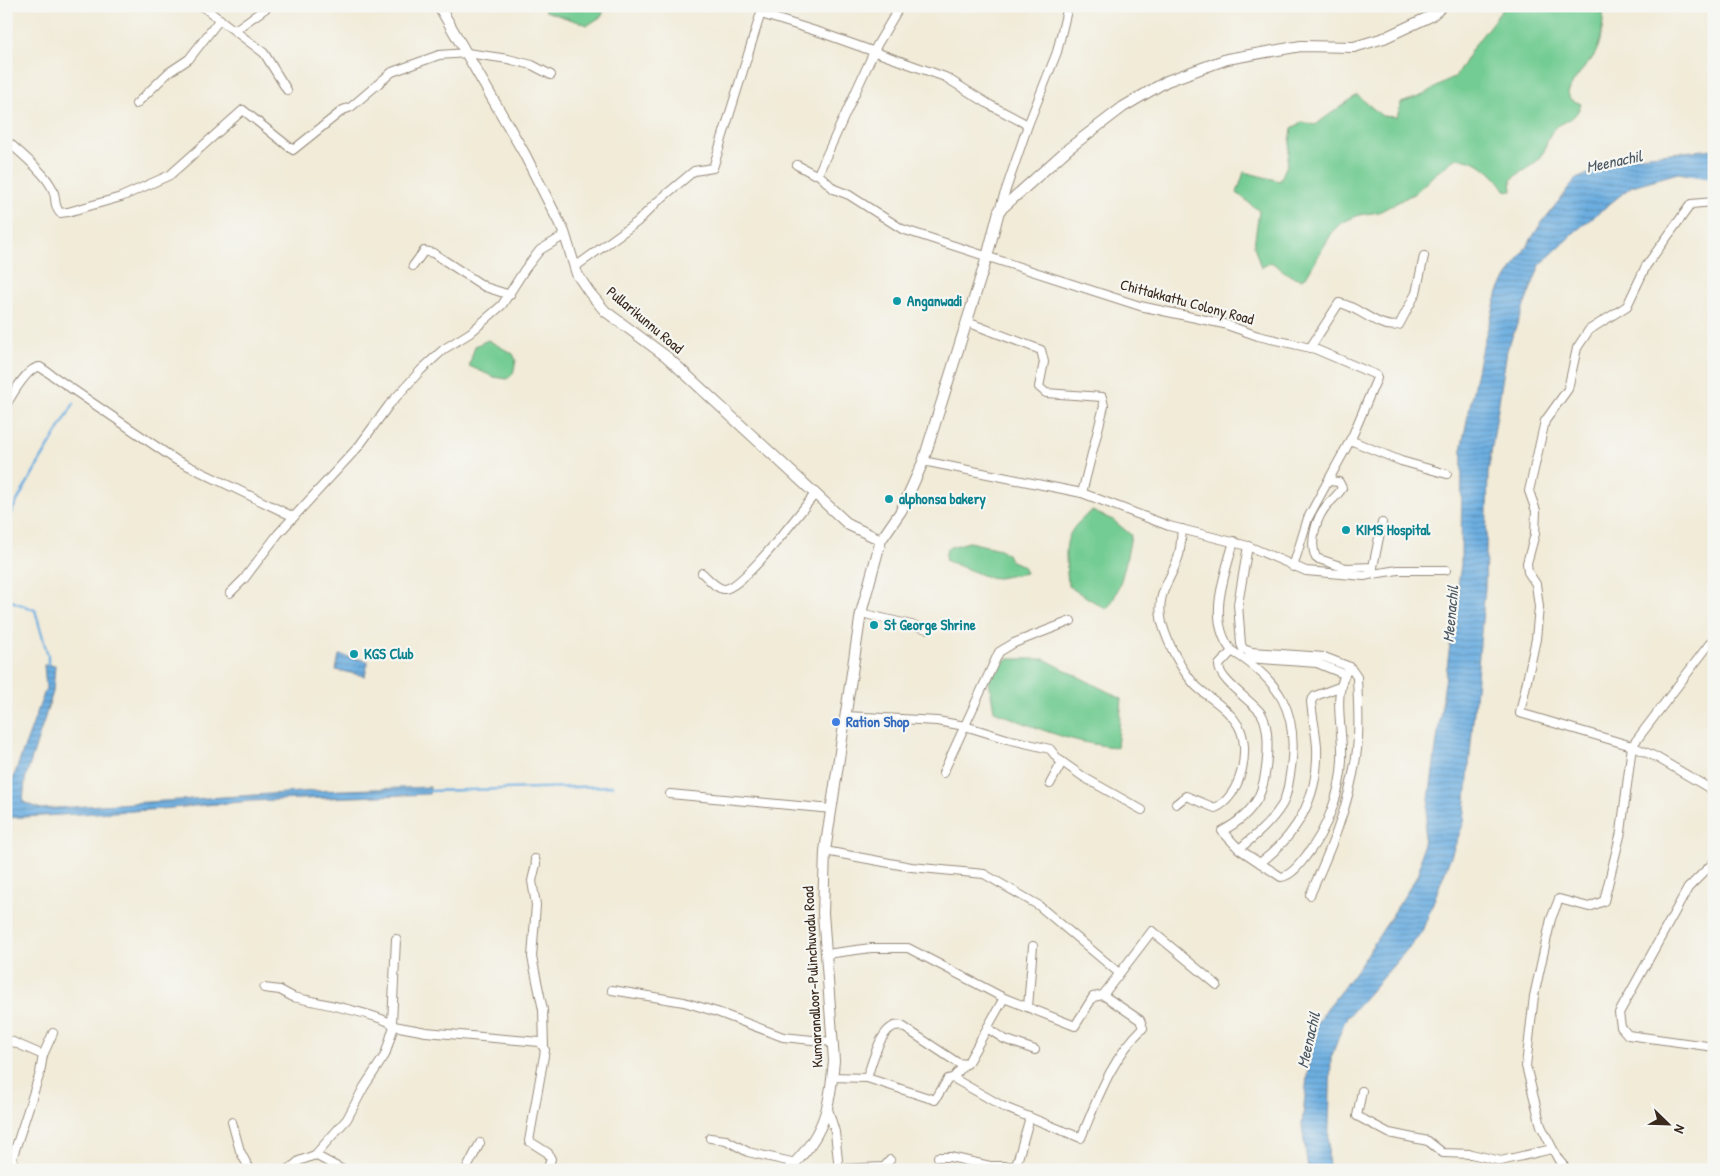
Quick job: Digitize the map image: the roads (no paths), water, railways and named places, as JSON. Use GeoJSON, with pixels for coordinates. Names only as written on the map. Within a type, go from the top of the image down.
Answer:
{"type":"FeatureCollection","features":[{"type":"Feature","properties":{"kind":"main road","name":"Pullarikunnu Road"},"geometry":{"type":"LineString","coordinates":[[439,6],[524,153],[565,235],[577,274],[589,292],[605,311],[666,357],[849,525],[881,540]]}},
{"type":"Feature","properties":{"kind":"main road"},"geometry":{"type":"LineString","coordinates":[[999,211],[1068,149],[1123,107],[1167,81],[1227,59],[1301,46],[1354,47],[1384,38],[1431,16],[1443,6]]}},
{"type":"Feature","properties":{"kind":"main road","name":"Kumaranalloor-Pulinchuvadu Road"},"geometry":{"type":"LineString","coordinates":[[792,1166],[823,1126],[828,1109],[832,1077],[832,1042],[823,913],[825,851],[861,613],[881,540],[901,511],[923,461],[987,257],[999,211]]}},
{"type":"Feature","properties":{"kind":"street"},"geometry":{"type":"LineString","coordinates":[[202,6],[264,53],[287,90]]}},
{"type":"Feature","properties":{"kind":"street"},"geometry":{"type":"LineString","coordinates":[[235,30],[269,6]]}},
{"type":"Feature","properties":{"kind":"street"},"geometry":{"type":"LineString","coordinates":[[818,174],[874,53],[900,6]]}},
{"type":"Feature","properties":{"kind":"street"},"geometry":{"type":"LineString","coordinates":[[999,211],[1028,125],[1057,52],[1068,6]]}},
{"type":"Feature","properties":{"kind":"street"},"geometry":{"type":"LineString","coordinates":[[575,267],[637,222],[657,202],[694,171],[713,168],[762,10],[874,53],[945,77],[990,105],[1028,125]]}},
{"type":"Feature","properties":{"kind":"street"},"geometry":{"type":"LineString","coordinates":[[136,104],[168,73],[189,59],[220,19]]}},
{"type":"Feature","properties":{"kind":"street"},"geometry":{"type":"LineString","coordinates":[[6,140],[53,190],[56,208],[60,213],[121,197],[170,175],[243,110],[293,150],[343,110],[351,107],[392,72],[439,55],[467,53],[532,65],[551,75]]}},
{"type":"Feature","properties":{"kind":"street","name":"Chittakkattu Colony Road"},"geometry":{"type":"LineString","coordinates":[[797,165],[814,174],[818,174],[834,189],[849,195],[902,229],[1140,306],[1224,324],[1258,336],[1310,348],[1377,376],[1350,440]]}},
{"type":"Feature","properties":{"kind":"street"},"geometry":{"type":"LineString","coordinates":[[1714,202],[1691,204],[1646,266],[1627,306],[1589,330],[1577,348],[1568,389],[1546,421],[1529,491],[1536,511],[1535,534],[1527,563],[1528,572],[1536,584],[1539,607],[1536,639],[1520,713],[1632,746],[1656,757],[1714,791]]}},
{"type":"Feature","properties":{"kind":"street"},"geometry":{"type":"LineString","coordinates":[[230,593],[294,517],[347,460],[389,405],[421,370],[444,349],[484,322],[510,295],[525,269],[540,250],[565,235]]}},
{"type":"Feature","properties":{"kind":"street"},"geometry":{"type":"LineString","coordinates":[[413,266],[424,251],[433,253],[485,287],[510,295]]}},
{"type":"Feature","properties":{"kind":"street"},"geometry":{"type":"LineString","coordinates":[[1310,348],[1339,303],[1346,304],[1367,317],[1392,326],[1399,325],[1416,293],[1424,256]]}},
{"type":"Feature","properties":{"kind":"street"},"geometry":{"type":"LineString","coordinates":[[966,322],[1042,350],[1044,362],[1040,386],[1046,393],[1102,398],[1104,406],[1082,493]]}},
{"type":"Feature","properties":{"kind":"street"},"geometry":{"type":"LineString","coordinates":[[6,405],[29,370],[35,366],[40,367],[176,460],[294,517]]}},
{"type":"Feature","properties":{"kind":"street"},"geometry":{"type":"LineString","coordinates":[[1293,567],[1308,518],[1350,440],[1401,461],[1447,474]]}},
{"type":"Feature","properties":{"kind":"street"},"geometry":{"type":"LineString","coordinates":[[923,461],[1082,493],[1169,526],[1234,541],[1306,571],[1446,570]]}},
{"type":"Feature","properties":{"kind":"street"},"geometry":{"type":"LineString","coordinates":[[1328,481],[1339,482],[1342,488],[1336,498],[1328,504],[1317,524],[1311,548],[1316,558],[1346,568],[1373,571]]}},
{"type":"Feature","properties":{"kind":"street"},"geometry":{"type":"LineString","coordinates":[[702,573],[722,589],[732,588],[754,567],[815,494]]}},
{"type":"Feature","properties":{"kind":"street"},"geometry":{"type":"LineString","coordinates":[[1373,571],[1382,523]]}},
{"type":"Feature","properties":{"kind":"street"},"geometry":{"type":"LineString","coordinates":[[1176,804],[1186,796],[1216,808],[1223,805],[1237,787],[1243,754],[1242,734],[1238,725],[1227,712],[1196,685],[1181,664],[1163,624],[1159,598],[1179,554],[1182,529]]}},
{"type":"Feature","properties":{"kind":"street"},"geometry":{"type":"LineString","coordinates":[[1234,541],[1222,585],[1219,606],[1221,628],[1232,651],[1247,658],[1317,663],[1344,674]]}},
{"type":"Feature","properties":{"kind":"street"},"geometry":{"type":"LineString","coordinates":[[1248,546],[1238,604],[1243,649],[1260,653],[1324,657],[1350,667],[1357,677],[1356,756],[1348,798],[1332,844],[1310,895]]}},
{"type":"Feature","properties":{"kind":"street"},"geometry":{"type":"LineString","coordinates":[[861,613],[928,629]]}},
{"type":"Feature","properties":{"kind":"street"},"geometry":{"type":"LineString","coordinates":[[943,773],[999,652],[1014,643],[1071,621]]}},
{"type":"Feature","properties":{"kind":"street"},"geometry":{"type":"LineString","coordinates":[[1567,1170],[1552,1149],[1540,1126],[1526,1066],[1534,996],[1551,919],[1559,899],[1589,907],[1604,901],[1621,832],[1632,746],[1714,638]]}},
{"type":"Feature","properties":{"kind":"street"},"geometry":{"type":"LineString","coordinates":[[1232,651],[1219,665],[1218,671],[1261,713],[1268,744],[1266,768],[1258,798],[1242,818],[1222,831],[1239,849],[1280,877],[1285,877],[1298,866],[1320,834],[1331,808],[1341,778],[1343,741],[1339,704],[1344,674],[1350,667]]}},
{"type":"Feature","properties":{"kind":"street"},"geometry":{"type":"LineString","coordinates":[[1239,849],[1264,828],[1283,803],[1293,753],[1291,723],[1280,694],[1247,658]]}},
{"type":"Feature","properties":{"kind":"street"},"geometry":{"type":"LineString","coordinates":[[1260,863],[1286,841],[1294,831],[1311,795],[1317,745],[1311,701],[1315,696],[1342,686]]}},
{"type":"Feature","properties":{"kind":"street"},"geometry":{"type":"LineString","coordinates":[[846,716],[937,721],[965,726],[1007,740],[1050,749],[1062,762],[1142,810]]}},
{"type":"Feature","properties":{"kind":"street"},"geometry":{"type":"LineString","coordinates":[[1050,784],[1062,762]]}},
{"type":"Feature","properties":{"kind":"street"},"geometry":{"type":"LineString","coordinates":[[670,794],[832,809]]}},
{"type":"Feature","properties":{"kind":"street"},"geometry":{"type":"LineString","coordinates":[[825,851],[911,866],[984,874],[1038,905],[1119,973]]}},
{"type":"Feature","properties":{"kind":"street"},"geometry":{"type":"LineString","coordinates":[[535,859],[536,864],[532,881],[536,905],[532,957],[543,1010],[544,1048],[542,1077],[529,1141],[548,1153],[551,1159],[547,1170]]}},
{"type":"Feature","properties":{"kind":"street"},"geometry":{"type":"LineString","coordinates":[[1714,862],[1688,888],[1619,1014],[1621,1027],[1628,1035],[1714,1047]]}},
{"type":"Feature","properties":{"kind":"street"},"geometry":{"type":"LineString","coordinates":[[826,954],[901,947],[939,962],[1004,998],[1075,1026],[1093,997],[1103,995],[1152,931],[1217,985]]}},
{"type":"Feature","properties":{"kind":"street"},"geometry":{"type":"LineString","coordinates":[[288,1170],[299,1161],[314,1155],[346,1119],[385,1055],[393,1025],[396,939]]}},
{"type":"Feature","properties":{"kind":"street"},"geometry":{"type":"LineString","coordinates":[[1028,1007],[1033,946]]}},
{"type":"Feature","properties":{"kind":"street"},"geometry":{"type":"LineString","coordinates":[[264,988],[280,990],[293,997],[377,1017],[393,1025],[426,1032],[540,1042],[544,1048]]}},
{"type":"Feature","properties":{"kind":"street"},"geometry":{"type":"LineString","coordinates":[[612,990],[660,997],[700,1007],[783,1037],[832,1042]]}},
{"type":"Feature","properties":{"kind":"street"},"geometry":{"type":"LineString","coordinates":[[953,1078],[1004,1107],[1080,1138],[1110,1069],[1127,1044],[1143,1028],[1140,1020],[1103,995]]}},
{"type":"Feature","properties":{"kind":"street"},"geometry":{"type":"LineString","coordinates":[[832,1077],[867,1078],[935,1100],[948,1079],[953,1078],[969,1062],[1004,998]]}},
{"type":"Feature","properties":{"kind":"street"},"geometry":{"type":"LineString","coordinates":[[867,1078],[881,1039],[896,1025],[902,1026],[958,1063],[965,1064]]}},
{"type":"Feature","properties":{"kind":"street"},"geometry":{"type":"LineString","coordinates":[[987,1028],[1004,1039],[1035,1050]]}},
{"type":"Feature","properties":{"kind":"street"},"geometry":{"type":"LineString","coordinates":[[17,1170],[9,1158],[40,1073],[44,1054],[53,1033]]}},
{"type":"Feature","properties":{"kind":"street"},"geometry":{"type":"LineString","coordinates":[[6,1039],[44,1054]]}},
{"type":"Feature","properties":{"kind":"street"},"geometry":{"type":"LineString","coordinates":[[1362,1091],[1357,1116],[1389,1133],[1428,1141],[1443,1153],[1471,1154],[1501,1161],[1552,1149]]}},
{"type":"Feature","properties":{"kind":"street"},"geometry":{"type":"LineString","coordinates":[[828,1109],[835,1132],[839,1169],[884,1167],[890,1160]]}},
{"type":"Feature","properties":{"kind":"street"},"geometry":{"type":"LineString","coordinates":[[938,1157],[950,1157],[990,1166],[1016,1168],[1030,1117]]}},
{"type":"Feature","properties":{"kind":"street"},"geometry":{"type":"LineString","coordinates":[[232,1122],[240,1151],[250,1170]]}},
{"type":"Feature","properties":{"kind":"street"},"geometry":{"type":"LineString","coordinates":[[710,1138],[726,1140],[748,1152],[792,1166]]}},
{"type":"Feature","properties":{"kind":"street"},"geometry":{"type":"LineString","coordinates":[[466,1170],[480,1143]]}},
{"type":"Feature","properties":{"kind":"street"},"geometry":{"type":"LineString","coordinates":[[314,1155],[343,1170]]}},
{"type":"Feature","properties":{"kind":"water"},"geometry":{"type":"Polygon","coordinates":[[[1714,149],[1714,179],[1678,173],[1632,186],[1577,230],[1540,265],[1507,350],[1488,473],[1485,588],[1464,822],[1421,934],[1345,1020],[1331,1058],[1328,1159],[1330,1170],[1308,1170],[1302,1125],[1312,1029],[1363,961],[1419,873],[1461,564],[1462,445],[1480,356],[1498,292],[1540,225],[1576,179],[1628,157],[1714,149]]]}},
{"type":"Feature","properties":{"kind":"water"},"geometry":{"type":"Polygon","coordinates":[[[339,655],[368,661],[365,676],[336,670],[339,655]]]}},
{"type":"Feature","properties":{"kind":"water"},"geometry":{"type":"Polygon","coordinates":[[[44,665],[55,665],[53,692],[25,780],[23,802],[41,809],[316,791],[430,787],[429,794],[251,801],[149,810],[6,818],[6,798],[46,688],[44,665]]]}},
{"type":"Feature","properties":{"kind":"waterway"},"geometry":{"type":"LineString","coordinates":[[6,523],[74,403]]}},
{"type":"Feature","properties":{"kind":"waterway"},"geometry":{"type":"LineString","coordinates":[[6,599],[35,610],[48,656],[48,667]]}},
{"type":"Feature","properties":{"kind":"waterway"},"geometry":{"type":"LineString","coordinates":[[427,791],[612,786]]}},
{"type":"Feature","properties":{"kind":"place","name":"Anganwadi"},"geometry":{"type":"Point","coordinates":[897,301]}},
{"type":"Feature","properties":{"kind":"place","name":"alphonsa bakery"},"geometry":{"type":"Point","coordinates":[889,499]}},
{"type":"Feature","properties":{"kind":"place","name":"KIMS Hospital"},"geometry":{"type":"Point","coordinates":[1346,530]}},
{"type":"Feature","properties":{"kind":"place","name":"St George Shrine"},"geometry":{"type":"Point","coordinates":[874,625]}},
{"type":"Feature","properties":{"kind":"place","name":"KGS Club"},"geometry":{"type":"Point","coordinates":[354,654]}},
{"type":"Feature","properties":{"kind":"place","name":"Ration Shop"},"geometry":{"type":"Point","coordinates":[836,722]}},
{"type":"Feature","properties":{"kind":"water label","name":"Meenachil"},"geometry":{"type":"Point","coordinates":[1614,161]}},
{"type":"Feature","properties":{"kind":"water label","name":"Meenachil"},"geometry":{"type":"Point","coordinates":[1450,614]}},
{"type":"Feature","properties":{"kind":"water label","name":"Meenachil"},"geometry":{"type":"Point","coordinates":[1308,1040]}}]}
